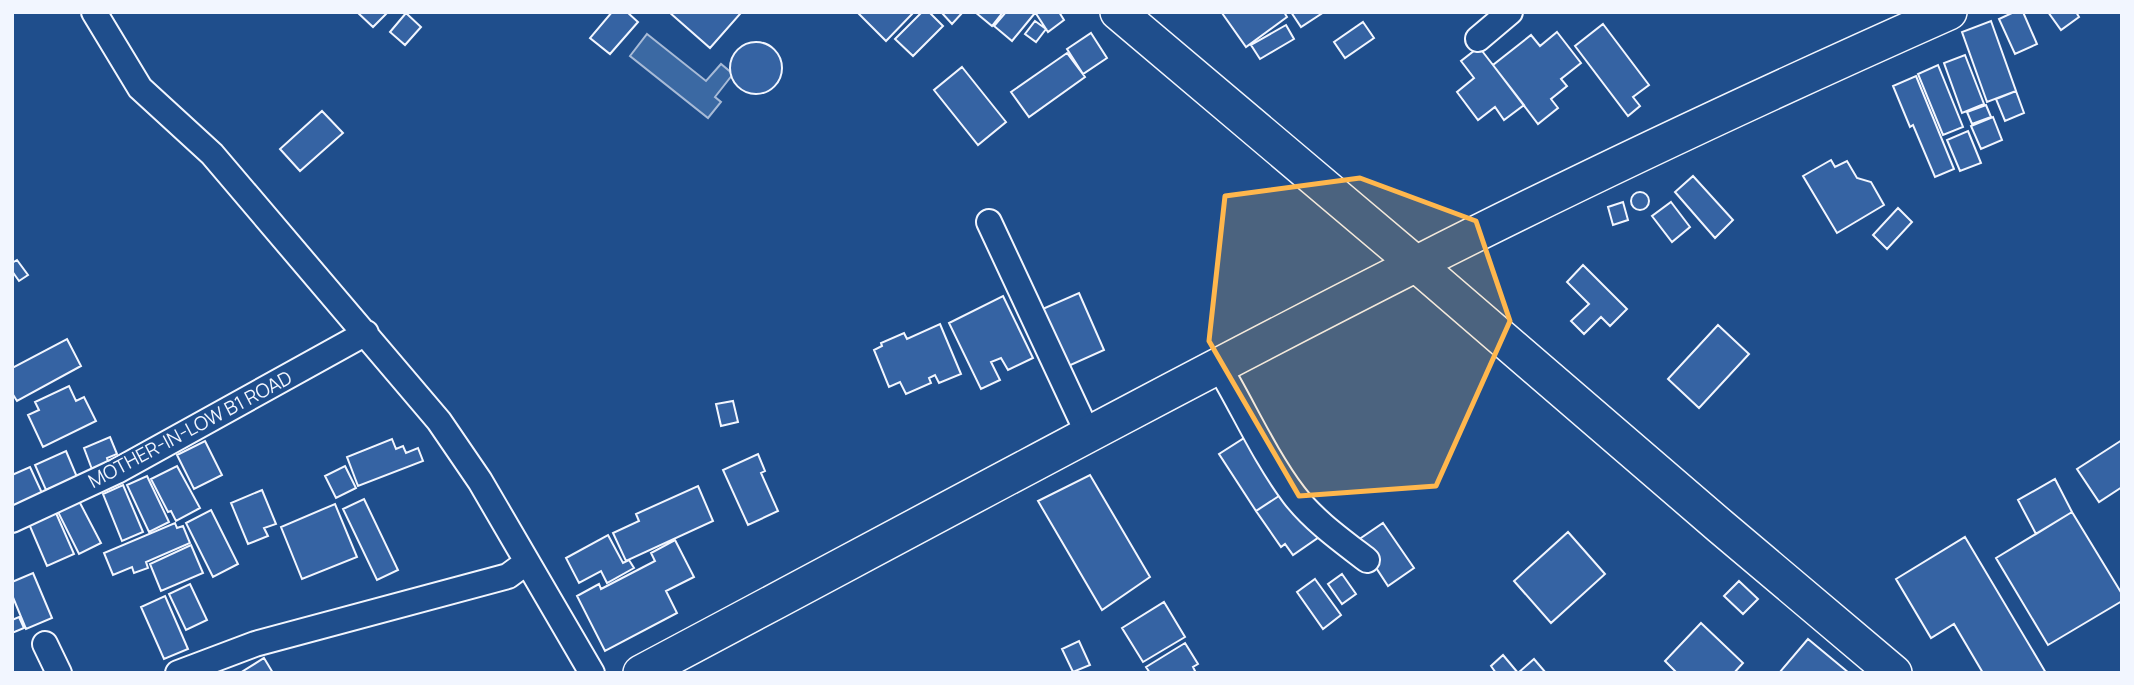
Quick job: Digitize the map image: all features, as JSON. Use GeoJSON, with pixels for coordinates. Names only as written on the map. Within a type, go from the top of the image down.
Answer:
{"type":"FeatureCollection","features":[{"type":"Feature","properties":{"kind":"street"},"geometry":{"type":"LineString","coordinates":[[94,12],[140,88],[212,155],[439,421],[480,481],[592,673]]}},
{"type":"Feature","properties":{"kind":"street"},"geometry":{"type":"LineString","coordinates":[[1118,12],[1894,673]]}},
{"type":"Feature","properties":{"kind":"street"},"geometry":{"type":"LineString","coordinates":[[1478,39],[1510,12]]}},
{"type":"Feature","properties":{"kind":"street"},"geometry":{"type":"LineString","coordinates":[[641,673],[1088,434],[1416,264],[1934,15]]}},
{"type":"Feature","properties":{"kind":"street"},"geometry":{"type":"LineString","coordinates":[[989,222],[1088,434]]}},
{"type":"Feature","properties":{"kind":"street","name":"MOTHER-IN-LOW B1 ROAD"},"geometry":{"type":"LineString","coordinates":[[12,520],[117,471],[366,333]]}},
{"type":"Feature","properties":{"kind":"street"},"geometry":{"type":"LineString","coordinates":[[1219,367],[1250,425],[1293,494],[1313,516],[1367,560]]}},
{"type":"Feature","properties":{"kind":"street"},"geometry":{"type":"LineString","coordinates":[[178,673],[255,644],[508,576],[527,562]]}},
{"type":"Feature","properties":{"kind":"street"},"geometry":{"type":"LineString","coordinates":[[45,644],[60,673]]}},
{"type":"Feature","properties":{"kind":"highlighted area"},"geometry":{"type":"Polygon","coordinates":[[[1360,178],[1476,221],[1510,321],[1436,486],[1299,496],[1209,341],[1225,196],[1360,178]]]}},
{"type":"Feature","properties":{"kind":"water"},"geometry":{"type":"Polygon","coordinates":[[[647,34],[706,81],[721,64],[733,74],[715,97],[721,102],[708,118],[630,56],[647,34]]]}},
{"type":"Feature","properties":{"kind":"building"},"geometry":{"type":"Polygon","coordinates":[[[357,12],[388,12],[373,27],[357,12]]]}},
{"type":"Feature","properties":{"kind":"building"},"geometry":{"type":"Polygon","coordinates":[[[612,12],[627,12],[638,22],[610,54],[590,38],[612,12]]]}},
{"type":"Feature","properties":{"kind":"building"},"geometry":{"type":"Polygon","coordinates":[[[669,12],[737,12],[740,14],[710,48],[669,12]]]}},
{"type":"Feature","properties":{"kind":"building"},"geometry":{"type":"Polygon","coordinates":[[[857,12],[914,12],[886,41],[857,12]]]}},
{"type":"Feature","properties":{"kind":"building"},"geometry":{"type":"Polygon","coordinates":[[[922,12],[929,12],[943,26],[913,56],[895,39],[922,12]]]}},
{"type":"Feature","properties":{"kind":"building"},"geometry":{"type":"Polygon","coordinates":[[[941,12],[963,12],[952,24],[941,12]]]}},
{"type":"Feature","properties":{"kind":"building"},"geometry":{"type":"Polygon","coordinates":[[[975,12],[1003,12],[992,26],[975,12]]]}},
{"type":"Feature","properties":{"kind":"building"},"geometry":{"type":"Polygon","coordinates":[[[1006,12],[1035,13],[1012,41],[994,26],[1006,12]]]}},
{"type":"Feature","properties":{"kind":"building"},"geometry":{"type":"Polygon","coordinates":[[[1035,12],[1059,12],[1064,20],[1048,32],[1035,12]]]}},
{"type":"Feature","properties":{"kind":"building"},"geometry":{"type":"Polygon","coordinates":[[[1284,12],[1287,17],[1246,47],[1222,13],[1284,12]]]}},
{"type":"Feature","properties":{"kind":"building"},"geometry":{"type":"Polygon","coordinates":[[[1291,12],[1324,12],[1301,27],[1291,12]]]}},
{"type":"Feature","properties":{"kind":"building"},"geometry":{"type":"Polygon","coordinates":[[[2014,12],[2023,12],[2037,44],[2015,54],[1999,19],[2014,12]]]}},
{"type":"Feature","properties":{"kind":"building"},"geometry":{"type":"Polygon","coordinates":[[[2048,12],[2076,12],[2079,17],[2061,30],[2048,12]]]}},
{"type":"Feature","properties":{"kind":"building"},"geometry":{"type":"Polygon","coordinates":[[[406,13],[421,27],[405,45],[390,32],[406,13]]]}},
{"type":"Feature","properties":{"kind":"building"},"geometry":{"type":"Polygon","coordinates":[[[1035,21],[1046,29],[1036,42],[1025,34],[1035,21]]]}},
{"type":"Feature","properties":{"kind":"building"},"geometry":{"type":"Polygon","coordinates":[[[1991,21],[2016,91],[1987,102],[1962,32],[1991,21]]]}},
{"type":"Feature","properties":{"kind":"building"},"geometry":{"type":"Polygon","coordinates":[[[1363,22],[1374,38],[1345,58],[1334,42],[1363,22]]]}},
{"type":"Feature","properties":{"kind":"building"},"geometry":{"type":"Polygon","coordinates":[[[1603,24],[1649,85],[1633,97],[1640,106],[1628,116],[1575,46],[1603,24]]]}},
{"type":"Feature","properties":{"kind":"building"},"geometry":{"type":"Polygon","coordinates":[[[1286,25],[1294,39],[1260,59],[1251,45],[1286,25]]]}},
{"type":"Feature","properties":{"kind":"building"},"geometry":{"type":"Polygon","coordinates":[[[1557,32],[1581,63],[1561,79],[1567,86],[1551,99],[1558,108],[1538,124],[1493,65],[1531,35],[1540,46],[1557,32]]]}},
{"type":"Feature","properties":{"kind":"building"},"geometry":{"type":"Polygon","coordinates":[[[1091,33],[1107,58],[1083,74],[1067,49],[1091,33]]]}},
{"type":"Feature","properties":{"kind":"building"},"geometry":{"type":"Polygon","coordinates":[[[756,42],[775,49],[782,68],[775,87],[756,94],[737,87],[730,68],[737,49],[756,42]]]}},
{"type":"Feature","properties":{"kind":"building"},"geometry":{"type":"Polygon","coordinates":[[[1479,47],[1524,105],[1504,120],[1495,107],[1478,120],[1457,92],[1474,78],[1461,61],[1479,47]]]}},
{"type":"Feature","properties":{"kind":"building"},"geometry":{"type":"Polygon","coordinates":[[[1067,53],[1085,77],[1029,117],[1011,92],[1067,53]]]}},
{"type":"Feature","properties":{"kind":"building"},"geometry":{"type":"Polygon","coordinates":[[[1965,55],[1984,104],[1962,113],[1944,63],[1965,55]]]}},
{"type":"Feature","properties":{"kind":"building"},"geometry":{"type":"Polygon","coordinates":[[[1938,65],[1963,127],[1943,135],[1918,74],[1938,65]]]}},
{"type":"Feature","properties":{"kind":"building"},"geometry":{"type":"Polygon","coordinates":[[[962,67],[1006,122],[978,145],[934,90],[962,67]]]}},
{"type":"Feature","properties":{"kind":"building"},"geometry":{"type":"Polygon","coordinates":[[[1916,76],[1954,169],[1935,177],[1893,86],[1916,76]]]}},
{"type":"Feature","properties":{"kind":"building"},"geometry":{"type":"Polygon","coordinates":[[[2016,91],[2024,113],[2005,121],[1996,99],[2016,91]]]}},
{"type":"Feature","properties":{"kind":"building"},"geometry":{"type":"Polygon","coordinates":[[[1986,105],[1991,117],[1972,124],[1967,112],[1986,105]]]}},
{"type":"Feature","properties":{"kind":"building"},"geometry":{"type":"Polygon","coordinates":[[[322,111],[343,133],[300,171],[280,149],[322,111]]]}},
{"type":"Feature","properties":{"kind":"building"},"geometry":{"type":"Polygon","coordinates":[[[1993,117],[2002,140],[1981,149],[1971,126],[1993,117]]]}},
{"type":"Feature","properties":{"kind":"building"},"geometry":{"type":"Polygon","coordinates":[[[1968,131],[1981,163],[1960,171],[1947,140],[1968,131]]]}},
{"type":"Feature","properties":{"kind":"building"},"geometry":{"type":"Polygon","coordinates":[[[1831,160],[1835,167],[1847,161],[1857,178],[1871,182],[1884,205],[1837,233],[1803,176],[1831,160]]]}},
{"type":"Feature","properties":{"kind":"building"},"geometry":{"type":"Polygon","coordinates":[[[1693,176],[1733,220],[1715,238],[1675,192],[1693,176]]]}},
{"type":"Feature","properties":{"kind":"building"},"geometry":{"type":"Polygon","coordinates":[[[1640,192],[1646,195],[1649,201],[1646,207],[1640,210],[1634,207],[1631,201],[1634,195],[1640,192]]]}},
{"type":"Feature","properties":{"kind":"building"},"geometry":{"type":"Polygon","coordinates":[[[1623,202],[1628,220],[1613,225],[1608,207],[1623,202]]]}},
{"type":"Feature","properties":{"kind":"building"},"geometry":{"type":"Polygon","coordinates":[[[1671,202],[1690,227],[1672,242],[1652,216],[1671,202]]]}},
{"type":"Feature","properties":{"kind":"building"},"geometry":{"type":"Polygon","coordinates":[[[1898,208],[1912,222],[1887,249],[1873,235],[1898,208]]]}},
{"type":"Feature","properties":{"kind":"building"},"geometry":{"type":"Polygon","coordinates":[[[17,260],[28,275],[19,281],[12,271],[12,263],[17,260]]]}},
{"type":"Feature","properties":{"kind":"building"},"geometry":{"type":"Polygon","coordinates":[[[1583,265],[1627,309],[1610,326],[1601,317],[1584,334],[1571,321],[1589,304],[1567,282],[1583,265]]]}},
{"type":"Feature","properties":{"kind":"building"},"geometry":{"type":"Polygon","coordinates":[[[1079,293],[1104,350],[1064,368],[1038,311],[1079,293]]]}},
{"type":"Feature","properties":{"kind":"building"},"geometry":{"type":"Polygon","coordinates":[[[1003,296],[1033,358],[1008,370],[1001,358],[991,362],[1000,380],[981,389],[949,323],[1003,296]]]}},
{"type":"Feature","properties":{"kind":"building"},"geometry":{"type":"Polygon","coordinates":[[[940,324],[961,374],[939,383],[935,375],[929,378],[931,383],[906,394],[900,382],[889,387],[874,350],[882,346],[881,343],[904,333],[907,339],[940,324]]]}},
{"type":"Feature","properties":{"kind":"building"},"geometry":{"type":"Polygon","coordinates":[[[1718,325],[1749,354],[1699,408],[1668,379],[1718,325]]]}},
{"type":"Feature","properties":{"kind":"building"},"geometry":{"type":"Polygon","coordinates":[[[67,339],[81,366],[17,401],[12,393],[12,368],[67,339]]]}},
{"type":"Feature","properties":{"kind":"building"},"geometry":{"type":"Polygon","coordinates":[[[69,386],[76,401],[84,397],[96,421],[43,447],[28,415],[39,410],[35,402],[69,386]]]}},
{"type":"Feature","properties":{"kind":"building"},"geometry":{"type":"Polygon","coordinates":[[[733,401],[738,422],[721,426],[716,404],[733,401]]]}},
{"type":"Feature","properties":{"kind":"building"},"geometry":{"type":"Polygon","coordinates":[[[1252,433],[1285,492],[1256,511],[1219,454],[1252,433]]]}},
{"type":"Feature","properties":{"kind":"building"},"geometry":{"type":"Polygon","coordinates":[[[110,437],[117,454],[107,458],[109,465],[93,472],[84,448],[110,437]]]}},
{"type":"Feature","properties":{"kind":"building"},"geometry":{"type":"Polygon","coordinates":[[[392,439],[396,449],[403,446],[406,453],[418,448],[423,461],[358,486],[347,457],[392,439]]]}},
{"type":"Feature","properties":{"kind":"building"},"geometry":{"type":"Polygon","coordinates":[[[2122,440],[2122,487],[2099,502],[2077,469],[2122,440]]]}},
{"type":"Feature","properties":{"kind":"building"},"geometry":{"type":"Polygon","coordinates":[[[205,441],[222,475],[194,489],[177,455],[205,441]]]}},
{"type":"Feature","properties":{"kind":"building"},"geometry":{"type":"Polygon","coordinates":[[[66,451],[77,477],[46,490],[35,465],[66,451]]]}},
{"type":"Feature","properties":{"kind":"building"},"geometry":{"type":"Polygon","coordinates":[[[758,454],[765,471],[761,473],[778,511],[748,525],[723,470],[758,454]]]}},
{"type":"Feature","properties":{"kind":"building"},"geometry":{"type":"Polygon","coordinates":[[[177,466],[200,508],[176,521],[171,511],[168,512],[151,479],[177,466]]]}},
{"type":"Feature","properties":{"kind":"building"},"geometry":{"type":"Polygon","coordinates":[[[345,466],[356,488],[336,498],[325,476],[345,466]]]}},
{"type":"Feature","properties":{"kind":"building"},"geometry":{"type":"Polygon","coordinates":[[[30,467],[42,493],[12,507],[12,475],[30,467]]]}},
{"type":"Feature","properties":{"kind":"building"},"geometry":{"type":"Polygon","coordinates":[[[1090,475],[1150,577],[1102,610],[1038,501],[1090,475]]]}},
{"type":"Feature","properties":{"kind":"building"},"geometry":{"type":"Polygon","coordinates":[[[147,476],[169,522],[149,532],[127,485],[147,476]]]}},
{"type":"Feature","properties":{"kind":"building"},"geometry":{"type":"Polygon","coordinates":[[[2055,479],[2072,512],[2036,534],[2018,500],[2055,479]]]}},
{"type":"Feature","properties":{"kind":"building"},"geometry":{"type":"Polygon","coordinates":[[[123,485],[143,532],[122,541],[103,494],[123,485]]]}},
{"type":"Feature","properties":{"kind":"building"},"geometry":{"type":"Polygon","coordinates":[[[698,486],[713,521],[626,561],[613,533],[639,521],[636,514],[698,486]]]}},
{"type":"Feature","properties":{"kind":"building"},"geometry":{"type":"Polygon","coordinates":[[[262,490],[276,524],[264,528],[268,536],[248,544],[231,503],[262,490]]]}},
{"type":"Feature","properties":{"kind":"building"},"geometry":{"type":"Polygon","coordinates":[[[1285,492],[1322,535],[1293,555],[1285,544],[1281,547],[1256,511],[1285,492]]]}},
{"type":"Feature","properties":{"kind":"building"},"geometry":{"type":"Polygon","coordinates":[[[364,499],[398,570],[377,580],[343,509],[364,499]]]}},
{"type":"Feature","properties":{"kind":"building"},"geometry":{"type":"Polygon","coordinates":[[[79,501],[101,543],[79,554],[58,512],[79,501]]]}},
{"type":"Feature","properties":{"kind":"building"},"geometry":{"type":"Polygon","coordinates":[[[335,504],[357,557],[302,579],[281,527],[335,504]]]}},
{"type":"Feature","properties":{"kind":"building"},"geometry":{"type":"Polygon","coordinates":[[[211,510],[238,564],[213,577],[186,523],[211,510]]]}},
{"type":"Feature","properties":{"kind":"building"},"geometry":{"type":"Polygon","coordinates":[[[2072,512],[2122,594],[2122,601],[2048,645],[1996,558],[2072,512]]]}},
{"type":"Feature","properties":{"kind":"building"},"geometry":{"type":"Polygon","coordinates":[[[56,513],[74,554],[47,566],[29,524],[56,513]]]}},
{"type":"Feature","properties":{"kind":"building"},"geometry":{"type":"Polygon","coordinates":[[[175,523],[177,528],[183,526],[190,543],[146,562],[148,568],[134,573],[132,567],[113,575],[104,553],[175,523]]]}},
{"type":"Feature","properties":{"kind":"building"},"geometry":{"type":"Polygon","coordinates":[[[1383,523],[1414,568],[1388,586],[1358,540],[1383,523]]]}},
{"type":"Feature","properties":{"kind":"building"},"geometry":{"type":"Polygon","coordinates":[[[1568,532],[1605,574],[1551,623],[1514,581],[1568,532]]]}},
{"type":"Feature","properties":{"kind":"building"},"geometry":{"type":"Polygon","coordinates":[[[608,535],[623,563],[629,560],[634,568],[607,583],[601,571],[579,583],[566,558],[608,535]]]}},
{"type":"Feature","properties":{"kind":"building"},"geometry":{"type":"Polygon","coordinates":[[[1965,537],[2046,673],[1983,673],[1954,624],[1931,638],[1896,579],[1965,537]]]}},
{"type":"Feature","properties":{"kind":"building"},"geometry":{"type":"Polygon","coordinates":[[[675,540],[694,577],[666,591],[677,613],[605,651],[577,596],[599,584],[601,589],[655,561],[651,553],[675,540]]]}},
{"type":"Feature","properties":{"kind":"building"},"geometry":{"type":"Polygon","coordinates":[[[191,545],[203,573],[161,591],[150,564],[191,545]]]}},
{"type":"Feature","properties":{"kind":"building"},"geometry":{"type":"Polygon","coordinates":[[[33,573],[52,618],[26,629],[12,595],[12,582],[33,573]]]}},
{"type":"Feature","properties":{"kind":"building"},"geometry":{"type":"Polygon","coordinates":[[[1342,574],[1356,594],[1342,604],[1328,584],[1342,574]]]}},
{"type":"Feature","properties":{"kind":"building"},"geometry":{"type":"Polygon","coordinates":[[[1315,579],[1341,615],[1323,629],[1297,592],[1315,579]]]}},
{"type":"Feature","properties":{"kind":"building"},"geometry":{"type":"Polygon","coordinates":[[[1739,581],[1758,599],[1743,614],[1724,596],[1739,581]]]}},
{"type":"Feature","properties":{"kind":"building"},"geometry":{"type":"Polygon","coordinates":[[[190,584],[207,620],[186,630],[169,594],[190,584]]]}},
{"type":"Feature","properties":{"kind":"building"},"geometry":{"type":"Polygon","coordinates":[[[165,596],[188,649],[164,659],[141,607],[165,596]]]}},
{"type":"Feature","properties":{"kind":"building"},"geometry":{"type":"Polygon","coordinates":[[[1164,602],[1185,637],[1143,662],[1122,628],[1164,602]]]}},
{"type":"Feature","properties":{"kind":"building"},"geometry":{"type":"Polygon","coordinates":[[[19,617],[24,628],[12,633],[12,620],[19,617]]]}},
{"type":"Feature","properties":{"kind":"building"},"geometry":{"type":"Polygon","coordinates":[[[1701,623],[1743,663],[1734,673],[1677,673],[1665,661],[1701,623]]]}},
{"type":"Feature","properties":{"kind":"building"},"geometry":{"type":"Polygon","coordinates":[[[1808,639],[1849,673],[1779,673],[1808,639]]]}},
{"type":"Feature","properties":{"kind":"building"},"geometry":{"type":"Polygon","coordinates":[[[1079,641],[1090,665],[1073,672],[1062,649],[1079,641]]]}},
{"type":"Feature","properties":{"kind":"building"},"geometry":{"type":"Polygon","coordinates":[[[1185,643],[1198,664],[1193,667],[1196,673],[1150,673],[1146,667],[1185,643]]]}},
{"type":"Feature","properties":{"kind":"building"},"geometry":{"type":"Polygon","coordinates":[[[1503,655],[1518,673],[1496,673],[1491,666],[1503,655]]]}},
{"type":"Feature","properties":{"kind":"building"},"geometry":{"type":"Polygon","coordinates":[[[264,658],[273,673],[240,673],[264,658]]]}},
{"type":"Feature","properties":{"kind":"building"},"geometry":{"type":"Polygon","coordinates":[[[1534,659],[1546,673],[1518,673],[1534,659]]]}}]}
